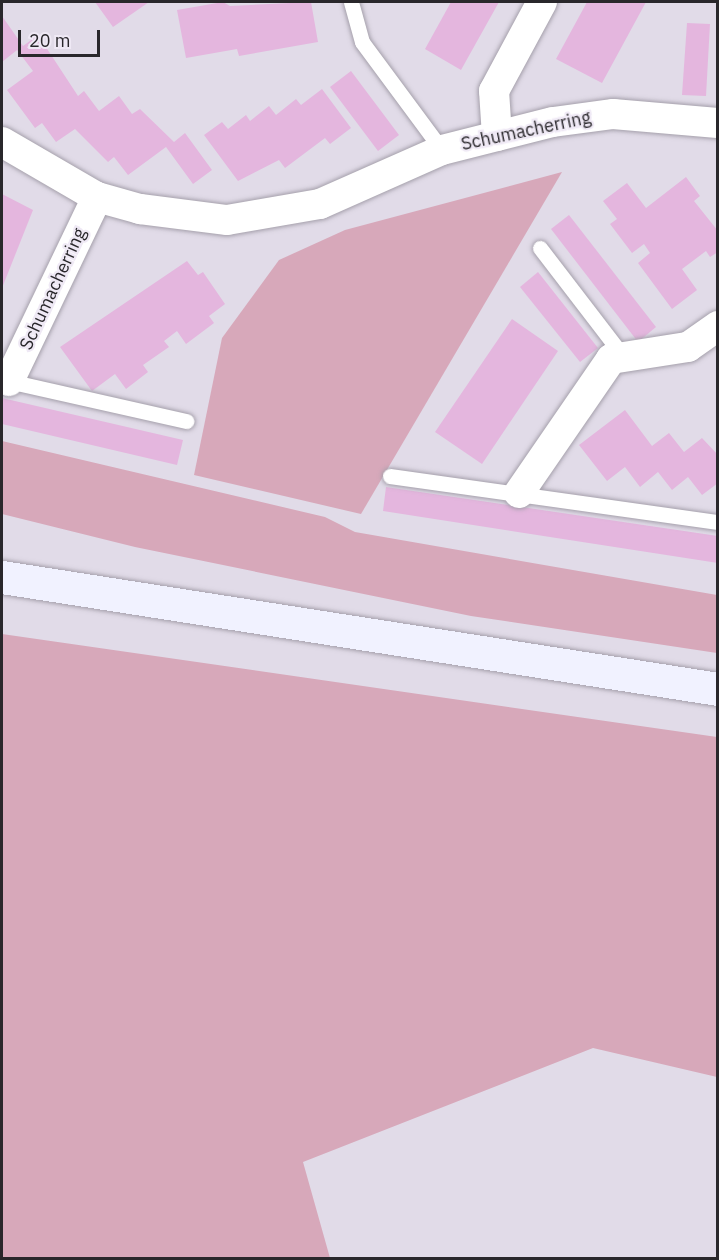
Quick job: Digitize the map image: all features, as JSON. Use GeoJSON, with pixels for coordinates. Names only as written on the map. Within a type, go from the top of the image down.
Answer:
{"type":"FeatureCollection","features":[{"type":"Feature","properties":{"kind":"main road"},"geometry":{"type":"LineString","coordinates":[[2,559],[77,587]]}},
{"type":"Feature","properties":{"kind":"main road"},"geometry":{"type":"LineString","coordinates":[[2,569],[77,587]]}},
{"type":"Feature","properties":{"kind":"main road"},"geometry":{"type":"LineString","coordinates":[[2,577],[717,689]]}},
{"type":"Feature","properties":{"kind":"street"},"geometry":{"type":"LineString","coordinates":[[497,136],[494,91],[542,2]]}},
{"type":"Feature","properties":{"kind":"street","name":"Schumacherring"},"geometry":{"type":"LineString","coordinates":[[2,142],[97,197],[182,216],[270,217],[320,204],[442,150],[497,136],[613,114],[717,123]]}},
{"type":"Feature","properties":{"kind":"street","name":"Schumacherring"},"geometry":{"type":"LineString","coordinates":[[5,380],[97,197]]}},
{"type":"Feature","properties":{"kind":"street"},"geometry":{"type":"LineString","coordinates":[[519,493],[611,359],[622,355],[688,346],[717,326]]}},
{"type":"Feature","properties":{"kind":"lane","name":"Schumacherring"},"geometry":{"type":"LineString","coordinates":[[351,2],[362,42],[442,150]]}},
{"type":"Feature","properties":{"kind":"lane"},"geometry":{"type":"LineString","coordinates":[[540,248],[622,355]]}},
{"type":"Feature","properties":{"kind":"lane"},"geometry":{"type":"LineString","coordinates":[[5,380],[186,421]]}},
{"type":"Feature","properties":{"kind":"lane"},"geometry":{"type":"LineString","coordinates":[[390,476],[717,522]]}},
{"type":"Feature","properties":{"kind":"shaded area"},"geometry":{"type":"Polygon","coordinates":[[[562,172],[361,514],[194,475],[222,338],[279,260],[345,230],[562,172]]]}},
{"type":"Feature","properties":{"kind":"shaded area"},"geometry":{"type":"Polygon","coordinates":[[[2,441],[325,517],[355,532],[717,595],[717,653],[471,616],[135,547],[2,514],[2,441]]]}},
{"type":"Feature","properties":{"kind":"shaded area"},"geometry":{"type":"Polygon","coordinates":[[[2,634],[717,737],[717,1077],[593,1048],[303,1162],[330,1258],[2,1258],[2,634]]]}},
{"type":"Feature","properties":{"kind":"building"},"geometry":{"type":"Polygon","coordinates":[[[95,2],[149,2],[113,27],[95,2]]]}},
{"type":"Feature","properties":{"kind":"building"},"geometry":{"type":"Polygon","coordinates":[[[223,2],[230,6],[311,2],[318,42],[239,56],[237,49],[186,58],[177,10],[223,2]]]}},
{"type":"Feature","properties":{"kind":"building"},"geometry":{"type":"Polygon","coordinates":[[[451,2],[499,2],[461,70],[425,49],[451,2]]]}},
{"type":"Feature","properties":{"kind":"building"},"geometry":{"type":"Polygon","coordinates":[[[587,2],[646,2],[602,83],[556,59],[587,2]]]}},
{"type":"Feature","properties":{"kind":"building"},"geometry":{"type":"Polygon","coordinates":[[[2,16],[23,46],[38,35],[78,96],[84,91],[99,111],[119,96],[132,114],[140,109],[174,142],[185,133],[212,170],[193,184],[166,147],[128,175],[114,157],[108,162],[75,129],[56,142],[42,123],[35,128],[7,90],[33,71],[17,50],[2,62],[2,16]]]}},
{"type":"Feature","properties":{"kind":"building"},"geometry":{"type":"Polygon","coordinates":[[[687,23],[710,24],[706,96],[682,95],[687,23]]]}},
{"type":"Feature","properties":{"kind":"building"},"geometry":{"type":"Polygon","coordinates":[[[351,71],[399,135],[378,151],[330,87],[351,71]]]}},
{"type":"Feature","properties":{"kind":"building"},"geometry":{"type":"Polygon","coordinates":[[[322,89],[351,128],[330,144],[325,138],[285,168],[279,160],[238,181],[204,135],[222,122],[228,129],[246,115],[250,121],[269,106],[276,115],[296,99],[301,105],[322,89]]]}},
{"type":"Feature","properties":{"kind":"building"},"geometry":{"type":"Polygon","coordinates":[[[686,177],[700,196],[694,201],[718,231],[718,252],[710,257],[706,251],[682,269],[697,290],[672,309],[638,263],[650,253],[644,244],[632,253],[610,224],[617,219],[603,201],[627,183],[646,208],[686,177]]]}},
{"type":"Feature","properties":{"kind":"building"},"geometry":{"type":"Polygon","coordinates":[[[2,194],[33,210],[2,288],[2,194]]]}},
{"type":"Feature","properties":{"kind":"building"},"geometry":{"type":"Polygon","coordinates":[[[569,215],[656,327],[638,342],[551,229],[569,215]]]}},
{"type":"Feature","properties":{"kind":"building"},"geometry":{"type":"Polygon","coordinates":[[[187,261],[198,275],[203,272],[225,304],[209,316],[214,323],[186,344],[177,331],[164,341],[169,347],[143,365],[148,372],[126,389],[115,374],[92,391],[60,347],[187,261]]]}},
{"type":"Feature","properties":{"kind":"building"},"geometry":{"type":"Polygon","coordinates":[[[538,272],[598,348],[580,362],[520,287],[538,272]]]}},
{"type":"Feature","properties":{"kind":"building"},"geometry":{"type":"Polygon","coordinates":[[[512,319],[558,351],[482,464],[435,432],[512,319]]]}},
{"type":"Feature","properties":{"kind":"building"},"geometry":{"type":"Polygon","coordinates":[[[2,398],[183,440],[177,465],[2,424],[2,398]]]}},
{"type":"Feature","properties":{"kind":"building"},"geometry":{"type":"Polygon","coordinates":[[[625,410],[652,446],[669,433],[684,452],[702,438],[718,455],[718,483],[702,495],[688,477],[672,490],[658,472],[640,487],[625,467],[607,481],[579,445],[625,410]]]}},
{"type":"Feature","properties":{"kind":"building"},"geometry":{"type":"Polygon","coordinates":[[[386,487],[718,536],[718,563],[383,511],[386,487]]]}}]}
